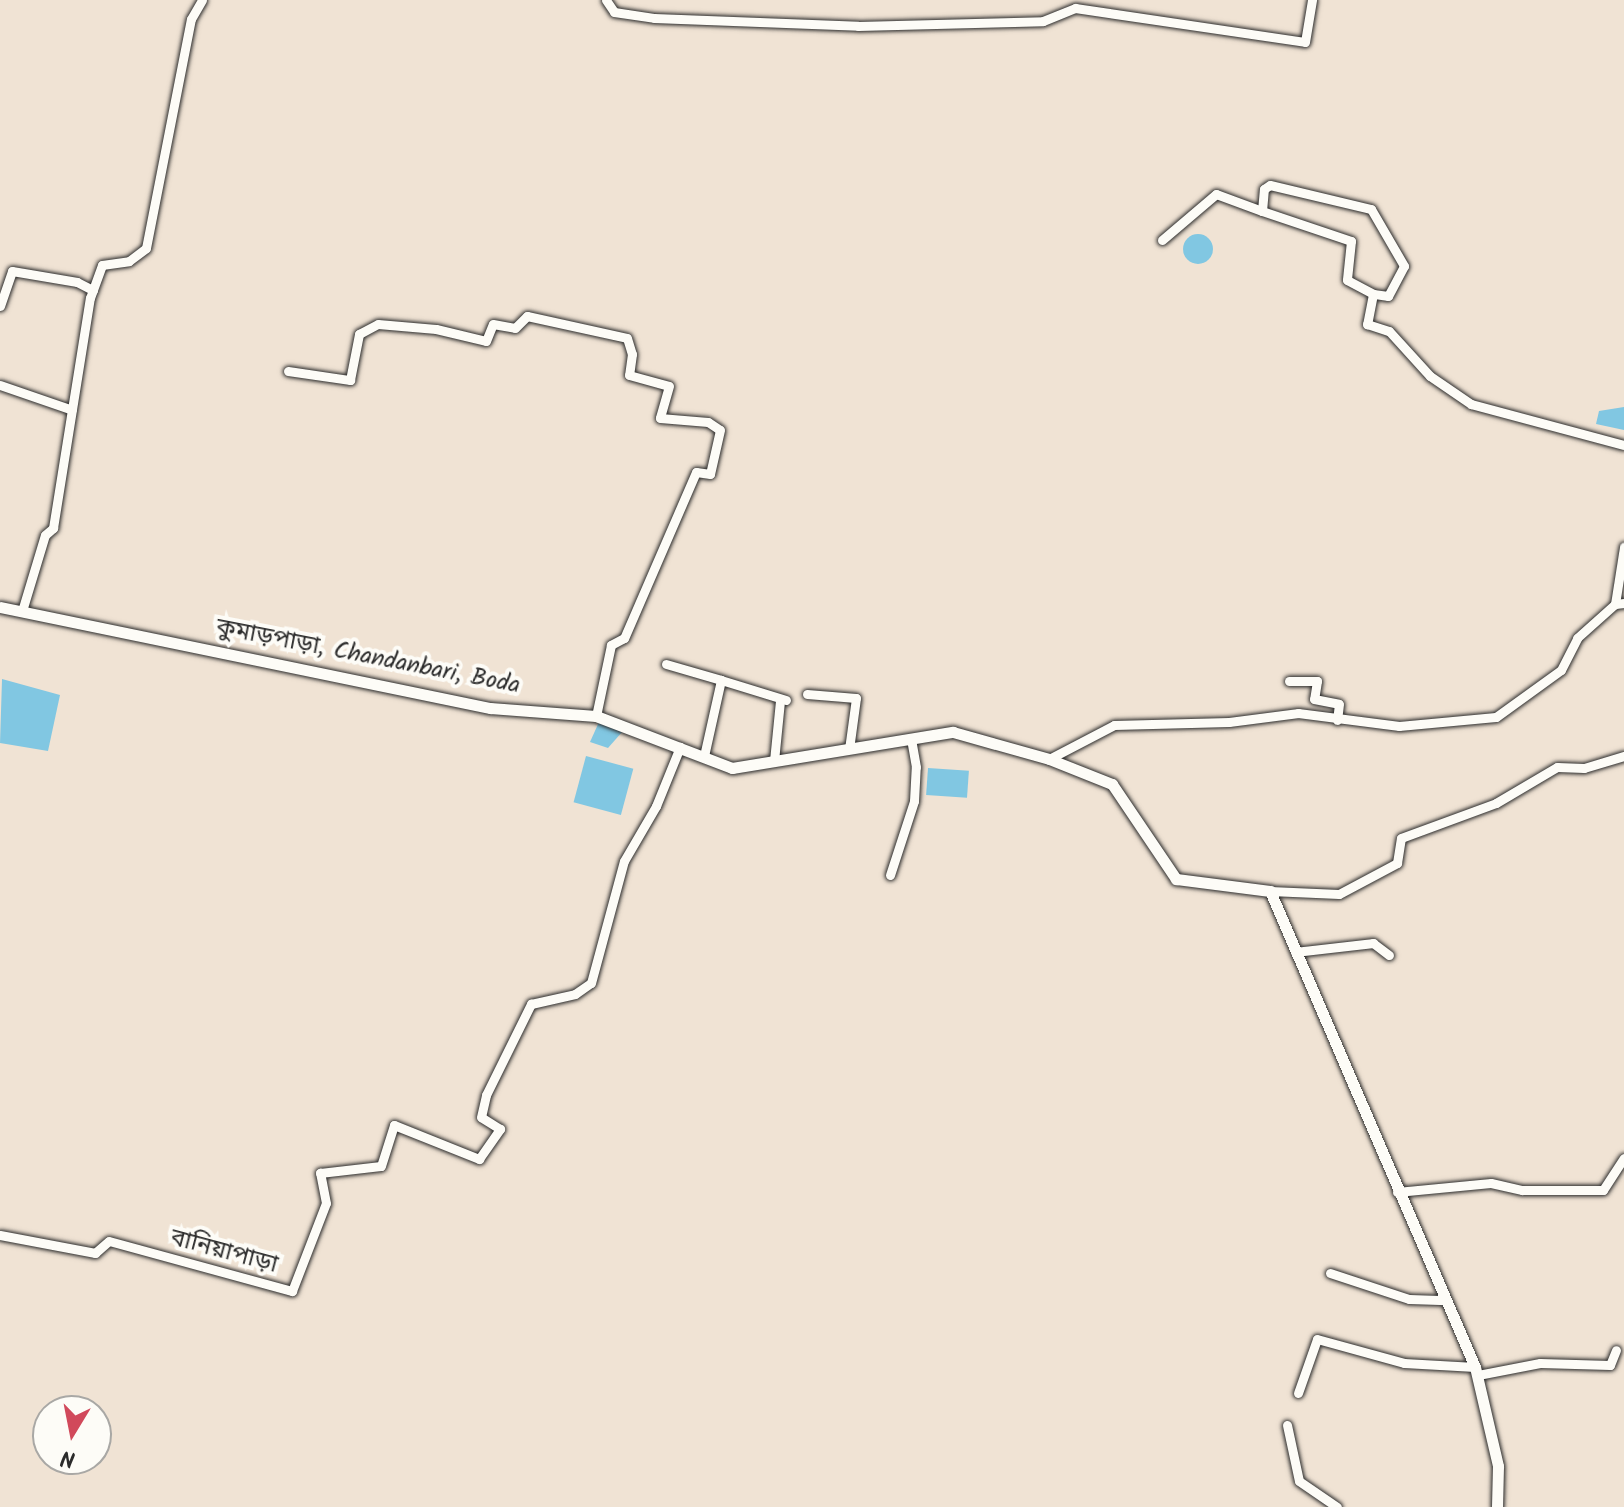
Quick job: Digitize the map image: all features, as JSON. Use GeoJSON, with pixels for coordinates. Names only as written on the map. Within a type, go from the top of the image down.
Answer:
{"type":"FeatureCollection","features":[{"type":"Feature","properties":{"kind":"street"},"geometry":{"type":"LineString","coordinates":[[22,611],[45,535],[53,528],[93,290],[102,265],[129,261],[146,248],[191,19],[202,0]]}},
{"type":"Feature","properties":{"kind":"street"},"geometry":{"type":"LineString","coordinates":[[606,0],[614,12],[654,18],[858,26],[1043,21],[1075,8],[1305,42],[1312,0]]}},
{"type":"Feature","properties":{"kind":"street"},"geometry":{"type":"LineString","coordinates":[[1162,240],[1216,194],[1262,211],[1351,241],[1347,280],[1373,294],[1388,296],[1404,266],[1371,209],[1270,185],[1264,189],[1262,211]]}},
{"type":"Feature","properties":{"kind":"street"},"geometry":{"type":"LineString","coordinates":[[0,306],[12,271],[77,282],[93,290]]}},
{"type":"Feature","properties":{"kind":"street"},"geometry":{"type":"LineString","coordinates":[[1373,294],[1367,324],[1389,331],[1430,376],[1471,404],[1624,445]]}},
{"type":"Feature","properties":{"kind":"street"},"geometry":{"type":"LineString","coordinates":[[288,371],[350,380],[359,334],[378,324],[436,329],[486,341],[493,324],[515,328],[527,316],[627,338],[632,354],[629,375],[669,386],[660,418],[708,422],[720,430],[710,474],[696,472],[624,638],[611,645],[596,716]]}},
{"type":"Feature","properties":{"kind":"street"},"geometry":{"type":"LineString","coordinates":[[0,385],[72,410]]}},
{"type":"Feature","properties":{"kind":"street"},"geometry":{"type":"LineString","coordinates":[[1049,759],[1114,725],[1229,722],[1298,713],[1399,726],[1507,714],[1561,670],[1577,638],[1620,603],[1624,547]]}},
{"type":"Feature","properties":{"kind":"street","name":"কুমাড়পাড়া, Chandanbari, Boda"},"geometry":{"type":"LineString","coordinates":[[0,607],[490,708],[596,716],[732,768],[953,732],[1049,759],[1112,784],[1176,879],[1270,891]]}},
{"type":"Feature","properties":{"kind":"street"},"geometry":{"type":"LineString","coordinates":[[666,664],[783,700],[774,761]]}},
{"type":"Feature","properties":{"kind":"street"},"geometry":{"type":"LineString","coordinates":[[704,756],[721,680]]}},
{"type":"Feature","properties":{"kind":"street"},"geometry":{"type":"LineString","coordinates":[[1289,681],[1317,681],[1314,699],[1339,704],[1337,720]]}},
{"type":"Feature","properties":{"kind":"street"},"geometry":{"type":"LineString","coordinates":[[807,694],[856,698],[849,749]]}},
{"type":"Feature","properties":{"kind":"street"},"geometry":{"type":"LineString","coordinates":[[890,875],[914,801],[916,767],[911,739]]}},
{"type":"Feature","properties":{"kind":"street","name":"বানিয়াপাড়া"},"geometry":{"type":"LineString","coordinates":[[0,1235],[95,1253],[109,1241],[292,1291],[326,1203],[320,1173],[381,1166],[394,1125],[479,1159],[500,1129],[481,1117],[486,1095],[531,1004],[575,994],[591,983],[624,861],[656,806],[680,747]]}},
{"type":"Feature","properties":{"kind":"street"},"geometry":{"type":"LineString","coordinates":[[1497,1507],[1498,1466],[1477,1371],[1397,1192],[1270,891],[1339,894],[1397,863],[1401,838],[1496,803],[1557,767],[1584,768],[1624,756]]}},
{"type":"Feature","properties":{"kind":"street"},"geometry":{"type":"LineString","coordinates":[[1295,952],[1373,943],[1389,955]]}},
{"type":"Feature","properties":{"kind":"street"},"geometry":{"type":"LineString","coordinates":[[1397,1192],[1491,1183],[1522,1190],[1603,1190],[1624,1158]]}},
{"type":"Feature","properties":{"kind":"street"},"geometry":{"type":"LineString","coordinates":[[1330,1273],[1409,1299],[1447,1300]]}},
{"type":"Feature","properties":{"kind":"street"},"geometry":{"type":"LineString","coordinates":[[1298,1393],[1317,1339],[1404,1363],[1477,1371],[1540,1363],[1610,1365],[1616,1350]]}},
{"type":"Feature","properties":{"kind":"street"},"geometry":{"type":"LineString","coordinates":[[1287,1425],[1299,1481],[1337,1507]]}},
{"type":"Feature","properties":{"kind":"water"},"geometry":{"type":"Polygon","coordinates":[[[1198,234],[1208,239],[1213,249],[1208,259],[1198,264],[1188,259],[1183,249],[1188,239],[1198,234]]]}},
{"type":"Feature","properties":{"kind":"water"},"geometry":{"type":"Polygon","coordinates":[[[1624,407],[1624,430],[1596,424],[1599,411],[1624,407]]]}},
{"type":"Feature","properties":{"kind":"water"},"geometry":{"type":"Polygon","coordinates":[[[2,679],[60,695],[48,751],[0,743],[2,679]]]}},
{"type":"Feature","properties":{"kind":"water"},"geometry":{"type":"Polygon","coordinates":[[[599,722],[623,731],[608,748],[590,742],[599,722]]]}},
{"type":"Feature","properties":{"kind":"water"},"geometry":{"type":"Polygon","coordinates":[[[586,756],[633,769],[621,815],[574,802],[586,756]]]}},
{"type":"Feature","properties":{"kind":"water"},"geometry":{"type":"Polygon","coordinates":[[[928,768],[969,771],[967,798],[926,795],[928,768]]]}}]}
